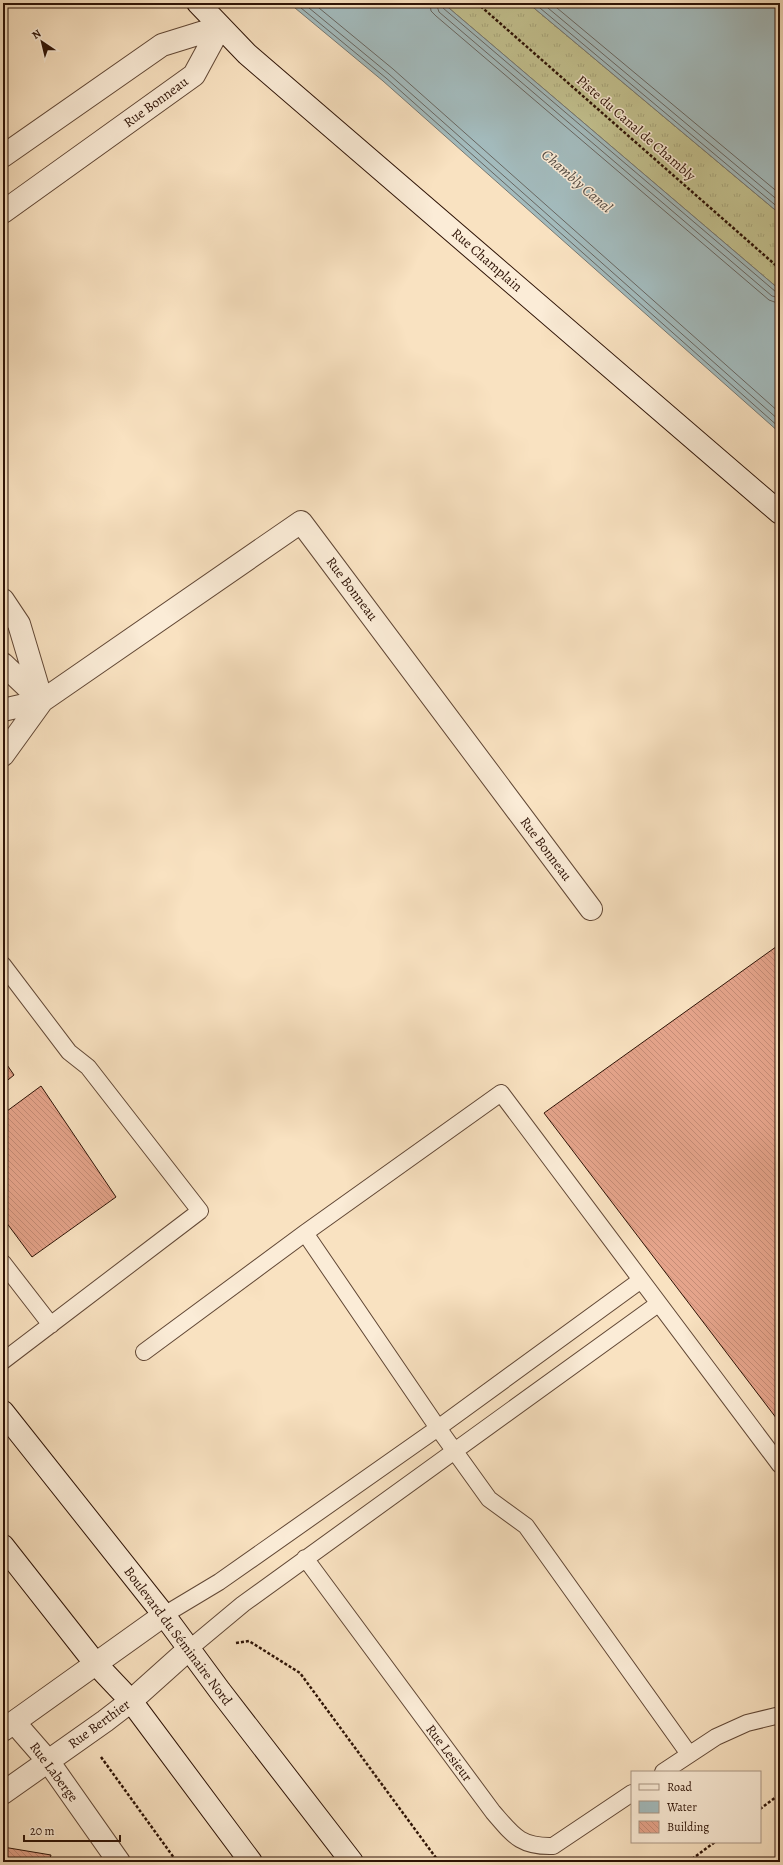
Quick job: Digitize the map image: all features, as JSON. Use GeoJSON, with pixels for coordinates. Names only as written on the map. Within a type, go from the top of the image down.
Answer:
{"type":"FeatureCollection","features":[{"type":"Feature","properties":{"kind":"street","name":"Rue Champlain"},"geometry":{"type":"LineString","coordinates":[[198,3],[247,54],[780,513]]}},
{"type":"Feature","properties":{"kind":"street"},"geometry":{"type":"LineString","coordinates":[[3,156],[162,45],[220,27]]}},
{"type":"Feature","properties":{"kind":"street","name":"Rue Bonneau"},"geometry":{"type":"LineString","coordinates":[[3,212],[194,75],[220,27]]}},
{"type":"Feature","properties":{"kind":"street","name":"Rue Bonneau"},"geometry":{"type":"LineString","coordinates":[[3,756],[42,701],[301,522],[591,909]]}},
{"type":"Feature","properties":{"kind":"street"},"geometry":{"type":"LineString","coordinates":[[3,600],[19,624],[42,701]]}},
{"type":"Feature","properties":{"kind":"street"},"geometry":{"type":"LineString","coordinates":[[3,664],[42,701]]}},
{"type":"Feature","properties":{"kind":"street","name":"Rue Bonneau"},"geometry":{"type":"LineString","coordinates":[[3,710],[42,701]]}},
{"type":"Feature","properties":{"kind":"street","name":"Boulevard du Séminaire Nord"},"geometry":{"type":"LineString","coordinates":[[3,1412],[164,1615],[220,1691],[352,1862]]}},
{"type":"Feature","properties":{"kind":"street"},"geometry":{"type":"LineString","coordinates":[[3,1546],[95,1663],[131,1701],[251,1862]]}},
{"type":"Feature","properties":{"kind":"street"},"geometry":{"type":"LineString","coordinates":[[9,1726],[164,1615]]}},
{"type":"Feature","properties":{"kind":"street","name":"Rue Berthier"},"geometry":{"type":"LineString","coordinates":[[3,1793],[131,1701],[189,1649]]}},
{"type":"Feature","properties":{"kind":"street","name":"Rue Laberge"},"geometry":{"type":"LineString","coordinates":[[9,1726],[48,1761],[119,1862]]}},
{"type":"Feature","properties":{"kind":"lane"},"geometry":{"type":"LineString","coordinates":[[3,965],[68,1052],[88,1067],[200,1211],[3,1361]]}},
{"type":"Feature","properties":{"kind":"lane"},"geometry":{"type":"LineString","coordinates":[[144,1352],[305,1233],[501,1093],[780,1465]]}},
{"type":"Feature","properties":{"kind":"lane"},"geometry":{"type":"LineString","coordinates":[[305,1233],[488,1499],[526,1526],[689,1754]]}},
{"type":"Feature","properties":{"kind":"lane"},"geometry":{"type":"LineString","coordinates":[[3,1263],[51,1325]]}},
{"type":"Feature","properties":{"kind":"lane"},"geometry":{"type":"LineString","coordinates":[[164,1615],[219,1582],[438,1428],[641,1280]]}},
{"type":"Feature","properties":{"kind":"lane"},"geometry":{"type":"LineString","coordinates":[[189,1649],[243,1604],[305,1558],[658,1304]]}},
{"type":"Feature","properties":{"kind":"lane","name":"Rue Lesieur"},"geometry":{"type":"LineString","coordinates":[[305,1558],[493,1812],[515,1838],[539,1846],[553,1846],[631,1794]]}},
{"type":"Feature","properties":{"kind":"lane"},"geometry":{"type":"LineString","coordinates":[[664,1771],[716,1738],[747,1723],[780,1715]]}},
{"type":"Feature","properties":{"kind":"path","name":"Piste du Canal de Chambly"},"geometry":{"type":"LineString","coordinates":[[477,3],[780,269]]}},
{"type":"Feature","properties":{"kind":"path"},"geometry":{"type":"LineString","coordinates":[[249,1641],[300,1673],[439,1862]]}},
{"type":"Feature","properties":{"kind":"path"},"geometry":{"type":"LineString","coordinates":[[97,1752],[177,1862]]}},
{"type":"Feature","properties":{"kind":"path"},"geometry":{"type":"LineString","coordinates":[[761,1808],[780,1794]]}},
{"type":"Feature","properties":{"kind":"path"},"geometry":{"type":"LineString","coordinates":[[688,1862],[714,1843]]}},
{"type":"Feature","properties":{"kind":"green space"},"geometry":{"type":"Polygon","coordinates":[[[443,3],[528,3],[780,214],[780,290],[443,3]]]}},
{"type":"Feature","properties":{"kind":"water","name":"Chambly Canal"},"geometry":{"type":"Polygon","coordinates":[[[289,3],[443,3],[780,290],[780,433],[383,81],[289,3]]]}},
{"type":"Feature","properties":{"kind":"water"},"geometry":{"type":"Polygon","coordinates":[[[528,3],[780,3],[780,214],[528,3]]]}},
{"type":"Feature","properties":{"kind":"building"},"geometry":{"type":"Polygon","coordinates":[[[780,944],[780,1423],[544,1113],[780,944]]]}},
{"type":"Feature","properties":{"kind":"building"},"geometry":{"type":"Polygon","coordinates":[[[3,1059],[14,1075],[3,1084],[3,1059]]]}},
{"type":"Feature","properties":{"kind":"building"},"geometry":{"type":"Polygon","coordinates":[[[41,1086],[116,1197],[32,1257],[3,1218],[3,1114],[41,1086]]]}},
{"type":"Feature","properties":{"kind":"building"},"geometry":{"type":"Polygon","coordinates":[[[3,1847],[51,1855],[49,1862],[3,1862],[3,1847]]]}}]}
